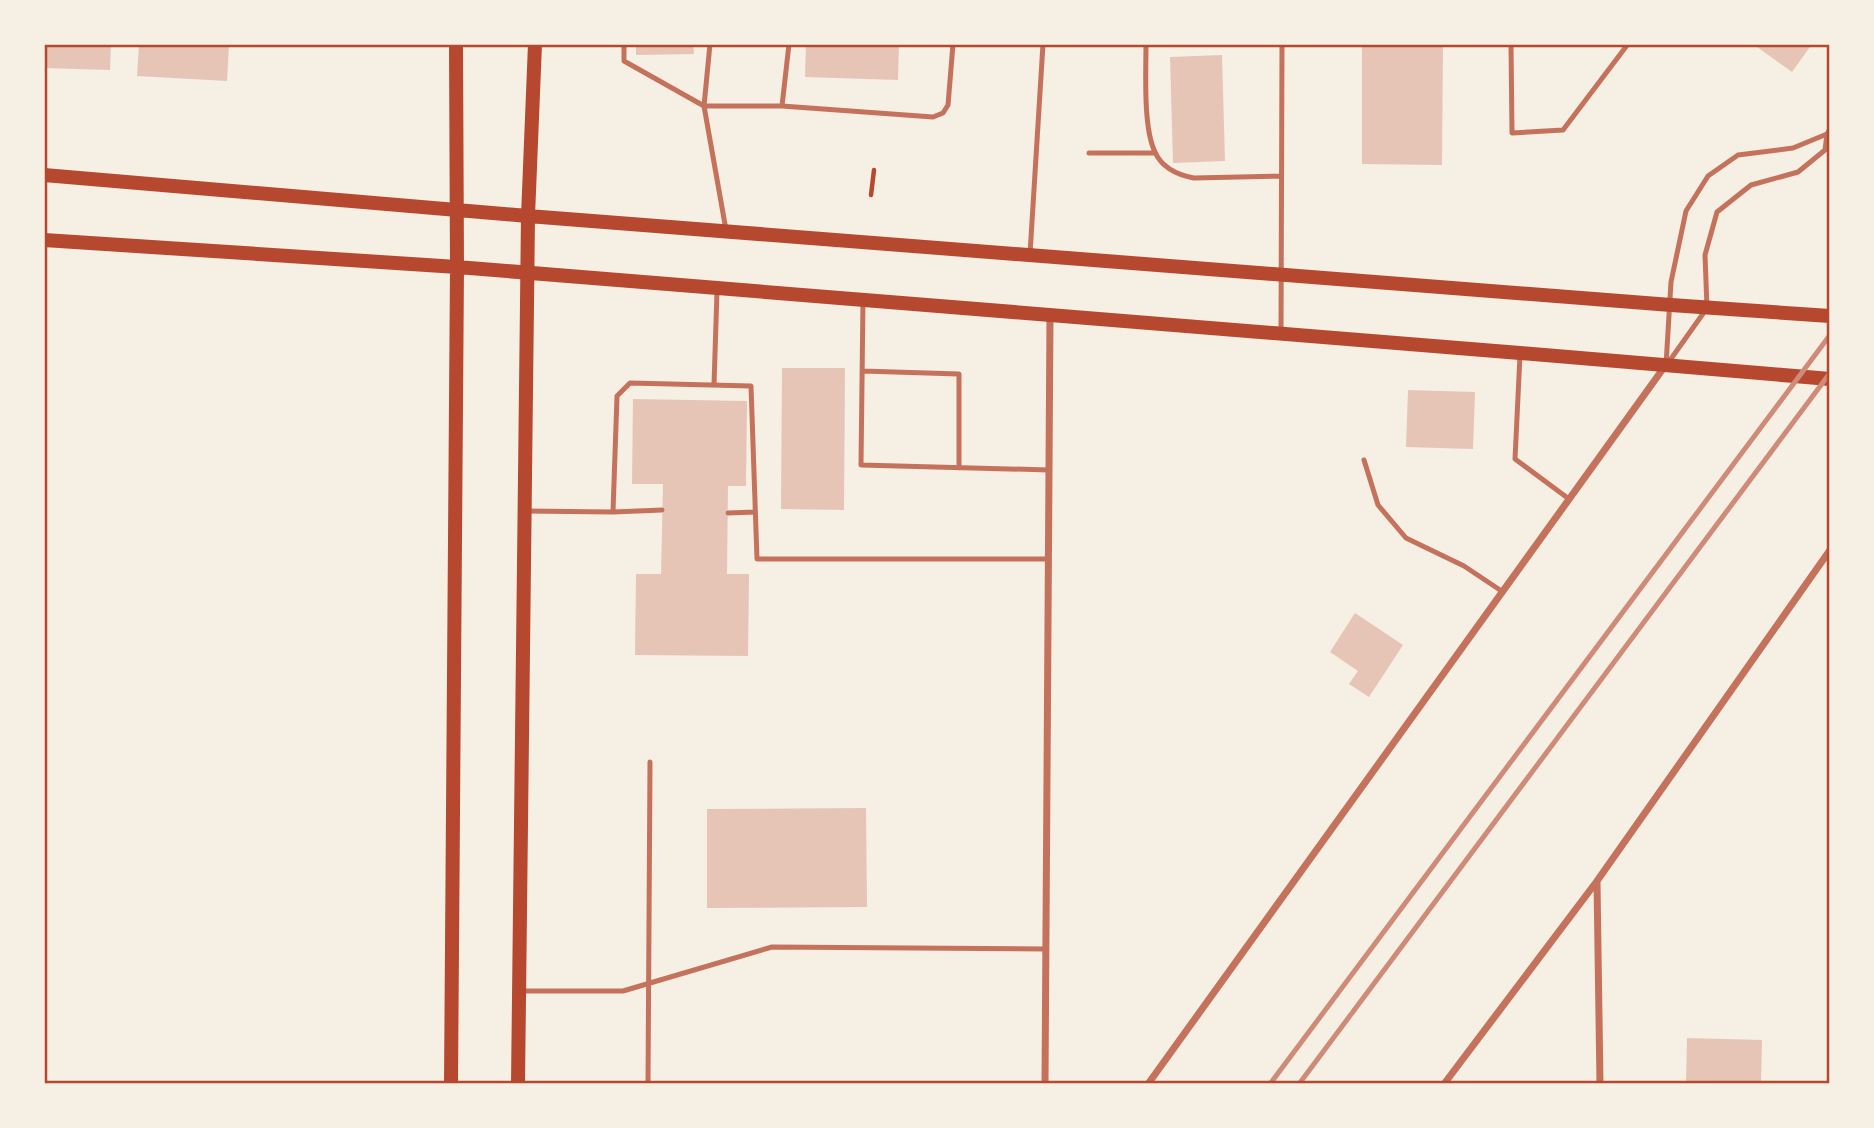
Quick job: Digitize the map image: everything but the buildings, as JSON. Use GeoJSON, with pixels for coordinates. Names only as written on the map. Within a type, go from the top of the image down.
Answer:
{"type":"FeatureCollection","features":[{"type":"Feature","properties":{"kind":"main road"},"geometry":{"type":"LineString","coordinates":[[451,1084],[456,44]]}},
{"type":"Feature","properties":{"kind":"main road"},"geometry":{"type":"LineString","coordinates":[[518,1084],[527,272],[535,44]]}},
{"type":"Feature","properties":{"kind":"main road"},"geometry":{"type":"LineString","coordinates":[[44,175],[726,232],[1830,316]]}},
{"type":"Feature","properties":{"kind":"main road"},"geometry":{"type":"LineString","coordinates":[[44,240],[527,272],[1830,379]]}},
{"type":"Feature","properties":{"kind":"street"},"geometry":{"type":"LineString","coordinates":[[1045,1084],[1050,314]]}},
{"type":"Feature","properties":{"kind":"street"},"geometry":{"type":"LineString","coordinates":[[1148,1084],[1666,365]]}},
{"type":"Feature","properties":{"kind":"street"},"geometry":{"type":"LineString","coordinates":[[1444,1084],[1597,881],[1830,550]]}},
{"type":"Feature","properties":{"kind":"street"},"geometry":{"type":"LineString","coordinates":[[1597,881],[1600,1084]]}},
{"type":"Feature","properties":{"kind":"lane"},"geometry":{"type":"LineString","coordinates":[[624,44],[624,61],[704,106],[782,106],[933,117],[943,113],[948,105],[953,44]]}},
{"type":"Feature","properties":{"kind":"lane"},"geometry":{"type":"LineString","coordinates":[[710,44],[704,106],[726,232]]}},
{"type":"Feature","properties":{"kind":"lane"},"geometry":{"type":"LineString","coordinates":[[782,106],[789,44]]}},
{"type":"Feature","properties":{"kind":"lane"},"geometry":{"type":"LineString","coordinates":[[1030,255],[1043,44]]}},
{"type":"Feature","properties":{"kind":"lane"},"geometry":{"type":"LineString","coordinates":[[1146,44],[1149,134],[1155,153],[1171,170],[1194,178],[1281,176]]}},
{"type":"Feature","properties":{"kind":"lane"},"geometry":{"type":"LineString","coordinates":[[1281,333],[1282,44]]}},
{"type":"Feature","properties":{"kind":"lane"},"geometry":{"type":"LineString","coordinates":[[1511,44],[1512,133],[1563,130],[1628,44]]}},
{"type":"Feature","properties":{"kind":"lane"},"geometry":{"type":"LineString","coordinates":[[1666,365],[1671,282],[1686,211],[1708,176],[1738,155],[1793,148],[1828,132]]}},
{"type":"Feature","properties":{"kind":"lane"},"geometry":{"type":"LineString","coordinates":[[1666,365],[1707,308],[1705,255],[1717,212],[1751,185],[1798,172],[1825,150],[1828,132]]}},
{"type":"Feature","properties":{"kind":"lane"},"geometry":{"type":"LineString","coordinates":[[1089,153],[1155,153]]}},
{"type":"Feature","properties":{"kind":"lane"},"geometry":{"type":"LineString","coordinates":[[714,385],[718,288]]}},
{"type":"Feature","properties":{"kind":"lane"},"geometry":{"type":"LineString","coordinates":[[863,299],[861,465],[1049,470]]}},
{"type":"Feature","properties":{"kind":"lane"},"geometry":{"type":"LineString","coordinates":[[1520,353],[1515,458],[1569,499]]}},
{"type":"Feature","properties":{"kind":"lane"},"geometry":{"type":"LineString","coordinates":[[862,371],[959,374],[959,468]]}},
{"type":"Feature","properties":{"kind":"lane"},"geometry":{"type":"LineString","coordinates":[[613,512],[617,396],[630,383],[751,386],[757,559],[1048,559]]}},
{"type":"Feature","properties":{"kind":"lane"},"geometry":{"type":"LineString","coordinates":[[1364,460],[1378,505],[1406,538],[1464,566],[1503,592]]}},
{"type":"Feature","properties":{"kind":"lane"},"geometry":{"type":"LineString","coordinates":[[525,511],[662,510]]}},
{"type":"Feature","properties":{"kind":"lane"},"geometry":{"type":"LineString","coordinates":[[728,513],[755,512]]}},
{"type":"Feature","properties":{"kind":"lane"},"geometry":{"type":"LineString","coordinates":[[648,1084],[650,762]]}},
{"type":"Feature","properties":{"kind":"lane"},"geometry":{"type":"LineString","coordinates":[[519,991],[623,991],[772,947],[1046,949]]}},
{"type":"Feature","properties":{"kind":"path"},"geometry":{"type":"LineString","coordinates":[[871,195],[874,170]]}},
{"type":"Feature","properties":{"kind":"railway"},"geometry":{"type":"LineString","coordinates":[[1270,1084],[1830,335]]}},
{"type":"Feature","properties":{"kind":"railway"},"geometry":{"type":"LineString","coordinates":[[1299,1084],[1830,373]]}}]}
